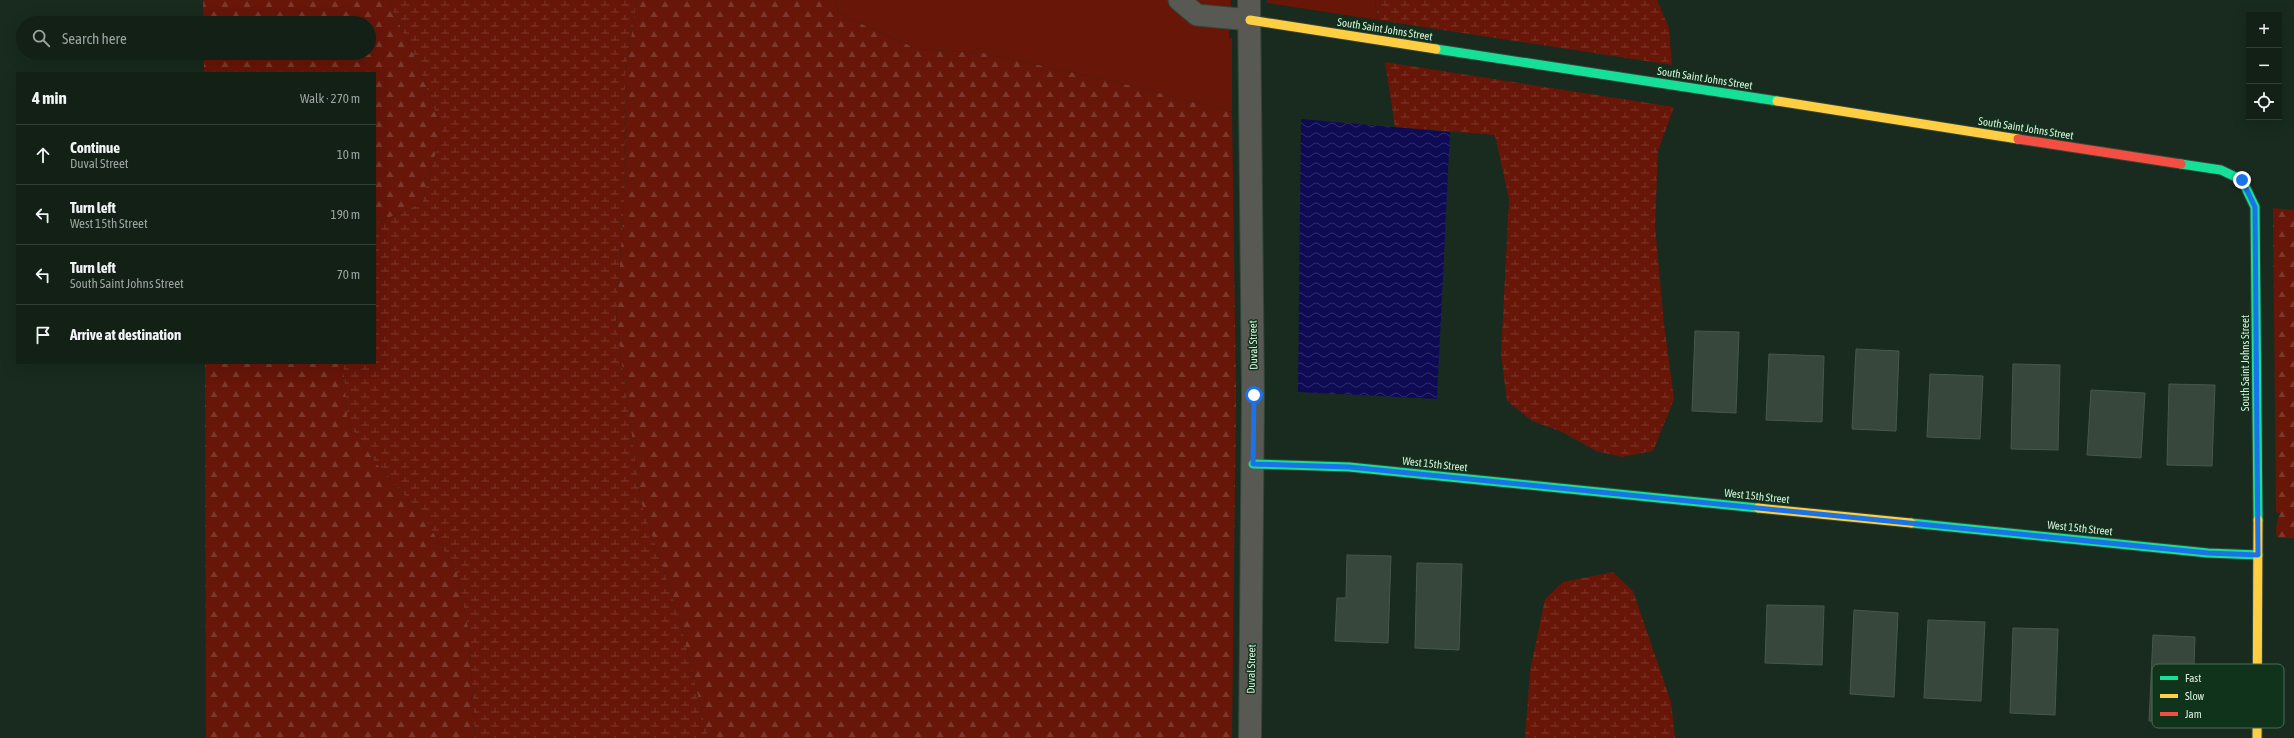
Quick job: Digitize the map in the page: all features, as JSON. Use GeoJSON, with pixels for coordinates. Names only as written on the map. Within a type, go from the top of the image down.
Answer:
{"type":"FeatureCollection","features":[{"type":"Feature","properties":{"kind":"street","name":"Duval Street"},"geometry":{"type":"LineString","coordinates":[[1249,10],[1253,464],[1250,738]]}},
{"type":"Feature","properties":{"kind":"street","name":"South Saint Johns Street"},"geometry":{"type":"LineString","coordinates":[[1249,10],[2221,170],[2242,180],[2255,207],[2257,664]]}},
{"type":"Feature","properties":{"kind":"street","name":"West 15th Street"},"geometry":{"type":"LineString","coordinates":[[1253,464],[1349,467],[2192,551],[2258,555]]}},
{"type":"Feature","properties":{"kind":"street","name":"South Saint Johns Street"},"geometry":{"type":"LineString","coordinates":[[2257,728],[2257,738]]}},
{"type":"Feature","properties":{"kind":"lane"},"geometry":{"type":"LineString","coordinates":[[1179,0],[1197,15],[1249,10]]}},
{"type":"Feature","properties":{"kind":"green space"},"geometry":{"type":"Polygon","coordinates":[[[203,0],[388,0],[417,62],[442,130],[422,203],[377,223],[376,225],[376,72],[204,72],[204,60],[376,60],[376,16],[204,16],[203,0]]]}},
{"type":"Feature","properties":{"kind":"green space"},"geometry":{"type":"Polygon","coordinates":[[[388,0],[637,0],[625,75],[624,202],[616,321],[641,502],[679,617],[708,738],[475,738],[469,632],[457,572],[424,517],[375,462],[348,423],[343,364],[376,364],[376,225],[377,223],[422,203],[442,130],[417,62],[388,0]]]}},
{"type":"Feature","properties":{"kind":"green space"},"geometry":{"type":"Polygon","coordinates":[[[637,0],[835,0],[839,14],[917,49],[983,53],[1124,84],[1232,112],[1236,395],[1232,738],[708,738],[679,617],[641,502],[616,321],[624,202],[625,75],[637,0]]]}},
{"type":"Feature","properties":{"kind":"green space"},"geometry":{"type":"Polygon","coordinates":[[[835,0],[1231,0],[1229,38],[1232,38],[1232,112],[1124,84],[983,53],[917,49],[839,14],[835,0]]]}},
{"type":"Feature","properties":{"kind":"green space"},"geometry":{"type":"Polygon","coordinates":[[[1267,0],[1375,0],[1378,20],[1267,3],[1267,0]]]}},
{"type":"Feature","properties":{"kind":"green space"},"geometry":{"type":"Polygon","coordinates":[[[1375,0],[1657,0],[1669,28],[1672,65],[1378,20],[1375,0]]]}},
{"type":"Feature","properties":{"kind":"green space"},"geometry":{"type":"Polygon","coordinates":[[[1385,62],[1674,107],[1658,151],[1655,226],[1664,324],[1674,399],[1653,451],[1622,457],[1596,451],[1562,432],[1532,421],[1507,401],[1501,355],[1509,199],[1495,135],[1395,127],[1385,62]]]}},
{"type":"Feature","properties":{"kind":"green space"},"geometry":{"type":"Polygon","coordinates":[[[2273,208],[2294,210],[2294,538],[2277,538],[2276,532],[2280,514],[2276,512],[2273,208]]]}},
{"type":"Feature","properties":{"kind":"green space"},"geometry":{"type":"Polygon","coordinates":[[[205,364],[343,364],[348,423],[375,462],[424,517],[457,572],[469,632],[475,738],[206,738],[205,364]]]}},
{"type":"Feature","properties":{"kind":"green space"},"geometry":{"type":"Polygon","coordinates":[[[1613,572],[1633,591],[1671,702],[1675,738],[1525,738],[1530,671],[1545,599],[1563,582],[1613,572]]]}},
{"type":"Feature","properties":{"kind":"water"},"geometry":{"type":"Polygon","coordinates":[[[1301,119],[1450,132],[1437,399],[1298,392],[1301,119]]]}},
{"type":"Feature","properties":{"kind":"building"},"geometry":{"type":"Polygon","coordinates":[[[1695,331],[1739,332],[1736,413],[1692,411],[1695,331]]]}},
{"type":"Feature","properties":{"kind":"building"},"geometry":{"type":"Polygon","coordinates":[[[1856,349],[1899,351],[1896,431],[1852,429],[1856,349]]]}},
{"type":"Feature","properties":{"kind":"building"},"geometry":{"type":"Polygon","coordinates":[[[1769,354],[1824,356],[1822,422],[1766,420],[1769,354]]]}},
{"type":"Feature","properties":{"kind":"building"},"geometry":{"type":"Polygon","coordinates":[[[2013,364],[2060,365],[2058,450],[2011,449],[2013,364]]]}},
{"type":"Feature","properties":{"kind":"building"},"geometry":{"type":"Polygon","coordinates":[[[1930,374],[1983,376],[1980,439],[1927,437],[1930,374]]]}},
{"type":"Feature","properties":{"kind":"building"},"geometry":{"type":"Polygon","coordinates":[[[2169,384],[2215,385],[2212,466],[2167,465],[2169,384]]]}},
{"type":"Feature","properties":{"kind":"building"},"geometry":{"type":"Polygon","coordinates":[[[2091,390],[2145,393],[2141,458],[2087,455],[2091,390]]]}},
{"type":"Feature","properties":{"kind":"building"},"geometry":{"type":"Polygon","coordinates":[[[1347,555],[1391,556],[1388,643],[1335,641],[1337,598],[1346,598],[1347,555]]]}},
{"type":"Feature","properties":{"kind":"building"},"geometry":{"type":"Polygon","coordinates":[[[1417,563],[1462,564],[1459,650],[1415,648],[1417,563]]]}},
{"type":"Feature","properties":{"kind":"building"},"geometry":{"type":"Polygon","coordinates":[[[1767,605],[1824,606],[1822,665],[1765,663],[1767,605]]]}},
{"type":"Feature","properties":{"kind":"building"},"geometry":{"type":"Polygon","coordinates":[[[1854,610],[1898,613],[1894,697],[1850,694],[1854,610]]]}},
{"type":"Feature","properties":{"kind":"building"},"geometry":{"type":"Polygon","coordinates":[[[1928,620],[1985,622],[1981,701],[1924,698],[1928,620]]]}},
{"type":"Feature","properties":{"kind":"building"},"geometry":{"type":"Polygon","coordinates":[[[2013,628],[2058,629],[2055,715],[2010,713],[2013,628]]]}},
{"type":"Feature","properties":{"kind":"building"},"geometry":{"type":"Polygon","coordinates":[[[2153,635],[2195,637],[2194,664],[2152,664],[2152,721],[2149,721],[2153,635]]]}},
{"type":"Feature","properties":{"kind":"traffic: fast"},"geometry":{"type":"LineString","coordinates":[[1436,49],[1777,101]]}},
{"type":"Feature","properties":{"kind":"traffic: fast"},"geometry":{"type":"LineString","coordinates":[[2181,164],[2221,170],[2242,180],[2255,207],[2258,520]]}},
{"type":"Feature","properties":{"kind":"traffic: fast"},"geometry":{"type":"LineString","coordinates":[[1253,464],[1349,467],[1758,508]]}},
{"type":"Feature","properties":{"kind":"traffic: fast"},"geometry":{"type":"LineString","coordinates":[[1911,523],[2208,553],[2258,555]]}},
{"type":"Feature","properties":{"kind":"traffic: slow"},"geometry":{"type":"LineString","coordinates":[[1250,20],[1436,49]]}},
{"type":"Feature","properties":{"kind":"traffic: slow"},"geometry":{"type":"LineString","coordinates":[[1777,101],[2018,139]]}},
{"type":"Feature","properties":{"kind":"traffic: slow"},"geometry":{"type":"LineString","coordinates":[[1758,508],[1911,523]]}},
{"type":"Feature","properties":{"kind":"traffic: slow"},"geometry":{"type":"LineString","coordinates":[[2257,664],[2258,520]]}},
{"type":"Feature","properties":{"kind":"traffic: slow"},"geometry":{"type":"LineString","coordinates":[[2257,728],[2257,738]]}},
{"type":"Feature","properties":{"kind":"traffic: jam"},"geometry":{"type":"LineString","coordinates":[[2018,139],[2181,164]]}},
{"type":"Feature","properties":{"kind":"route"},"geometry":{"type":"LineString","coordinates":[[1254,395],[1253,464],[1349,467],[2208,553],[2258,555],[2257,254],[2255,207],[2242,180]]}}]}
